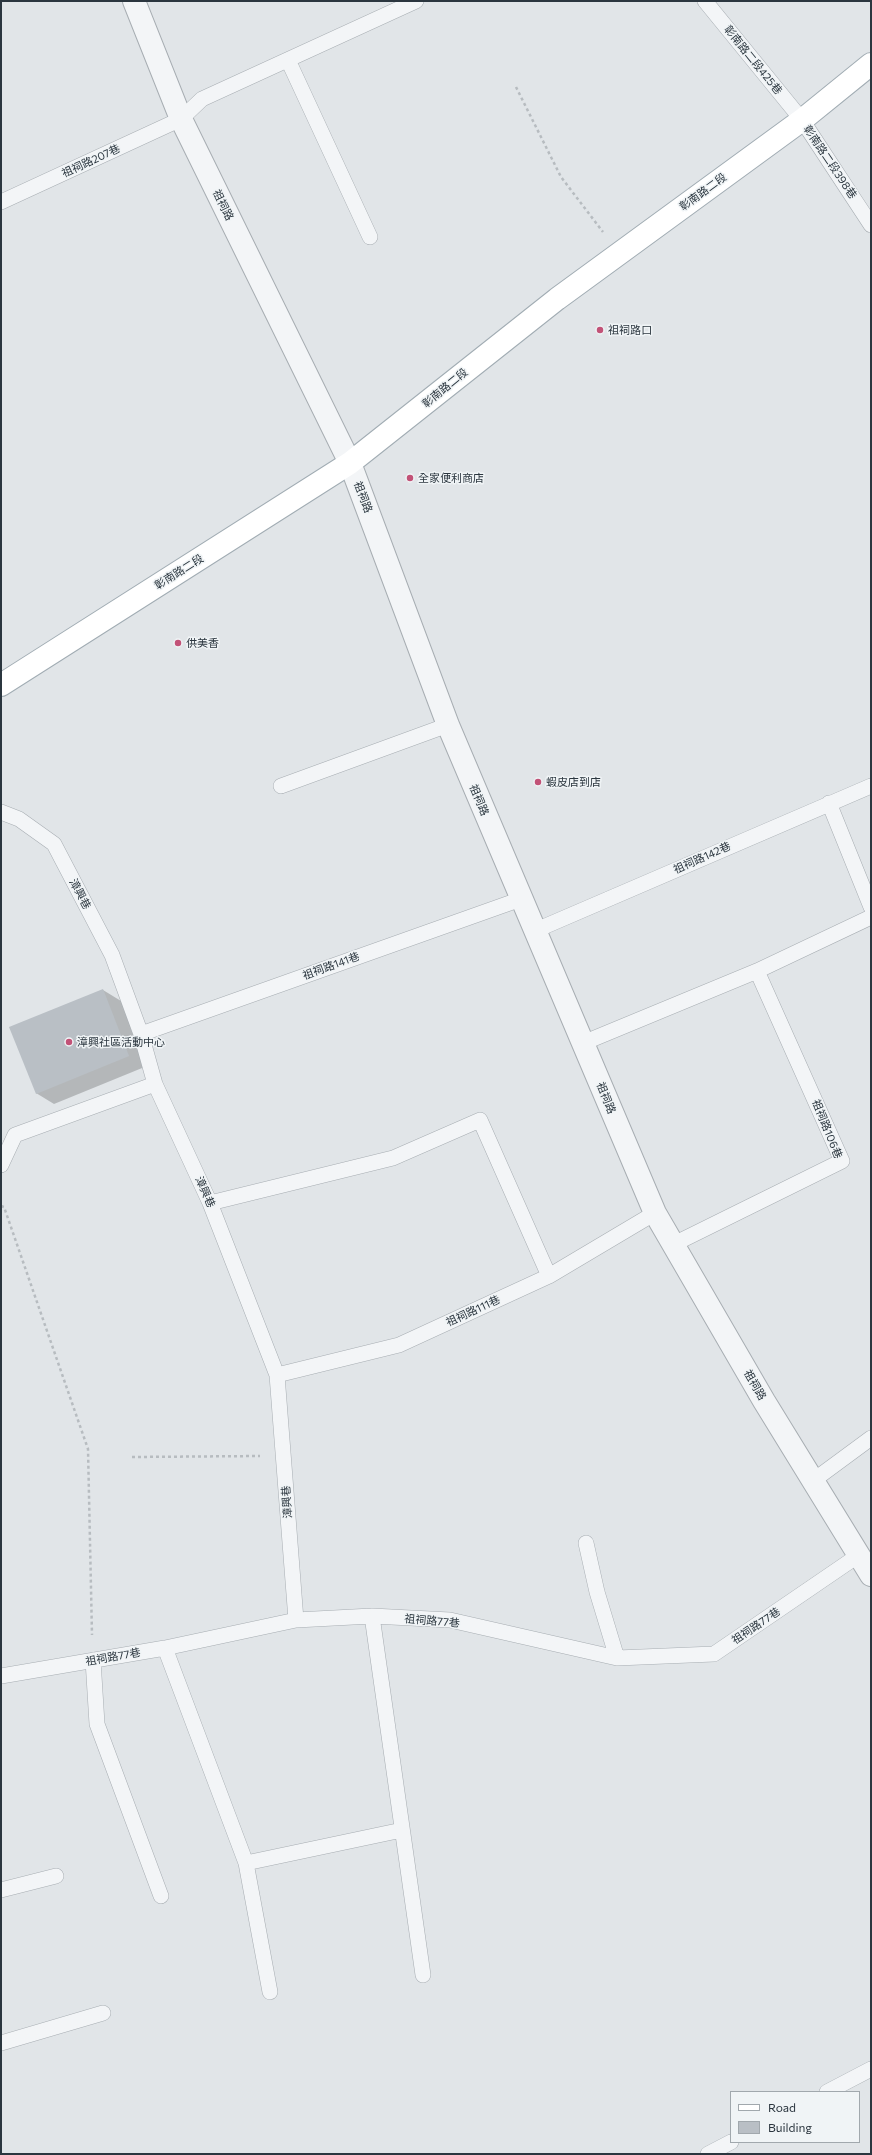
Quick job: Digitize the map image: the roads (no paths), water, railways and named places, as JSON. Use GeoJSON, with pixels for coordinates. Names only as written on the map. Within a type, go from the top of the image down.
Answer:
{"type":"FeatureCollection","features":[{"type":"Feature","properties":{"kind":"main road","name":"彰南路二段"},"geometry":{"type":"LineString","coordinates":[[1,685],[350,463],[557,299],[802,120],[871,64]]}},
{"type":"Feature","properties":{"kind":"street","name":"祖祠路"},"geometry":{"type":"LineString","coordinates":[[134,1],[181,119],[350,463],[448,725],[534,931],[655,1213],[764,1401],[814,1480],[871,1575]]}},
{"type":"Feature","properties":{"kind":"lane","name":"祖祠路207巷"},"geometry":{"type":"LineString","coordinates":[[1,202],[181,119],[202,99],[416,1]]}},
{"type":"Feature","properties":{"kind":"lane","name":"彰南路二段425巷"},"geometry":{"type":"LineString","coordinates":[[705,1],[802,120]]}},
{"type":"Feature","properties":{"kind":"lane"},"geometry":{"type":"LineString","coordinates":[[288,60],[370,237]]}},
{"type":"Feature","properties":{"kind":"lane","name":"彰南路二段398巷"},"geometry":{"type":"LineString","coordinates":[[802,120],[871,224]]}},
{"type":"Feature","properties":{"kind":"lane"},"geometry":{"type":"LineString","coordinates":[[281,786],[448,725]]}},
{"type":"Feature","properties":{"kind":"lane","name":"祖祠路142巷"},"geometry":{"type":"LineString","coordinates":[[534,931],[871,786]]}},
{"type":"Feature","properties":{"kind":"lane"},"geometry":{"type":"LineString","coordinates":[[829,803],[871,907]]}},
{"type":"Feature","properties":{"kind":"lane","name":"漳興巷"},"geometry":{"type":"LineString","coordinates":[[1,812],[19,819],[54,844],[112,955],[141,1034],[155,1084],[210,1204],[277,1375],[296,1620]]}},
{"type":"Feature","properties":{"kind":"lane","name":"祖祠路141巷"},"geometry":{"type":"LineString","coordinates":[[141,1034],[521,899]]}},
{"type":"Feature","properties":{"kind":"lane"},"geometry":{"type":"LineString","coordinates":[[583,1043],[757,972],[871,917]]}},
{"type":"Feature","properties":{"kind":"lane","name":"祖祠路106巷"},"geometry":{"type":"LineString","coordinates":[[674,1244],[842,1161],[757,972]]}},
{"type":"Feature","properties":{"kind":"lane"},"geometry":{"type":"LineString","coordinates":[[1,1165],[16,1135],[155,1084]]}},
{"type":"Feature","properties":{"kind":"lane"},"geometry":{"type":"LineString","coordinates":[[210,1204],[394,1158],[480,1120],[548,1276]]}},
{"type":"Feature","properties":{"kind":"lane","name":"祖祠路111巷"},"geometry":{"type":"LineString","coordinates":[[277,1375],[399,1345],[548,1276],[655,1213]]}},
{"type":"Feature","properties":{"kind":"lane"},"geometry":{"type":"LineString","coordinates":[[814,1480],[871,1438]]}},
{"type":"Feature","properties":{"kind":"lane"},"geometry":{"type":"LineString","coordinates":[[586,1543],[597,1592],[617,1658]]}},
{"type":"Feature","properties":{"kind":"lane","name":"祖祠路77巷"},"geometry":{"type":"LineString","coordinates":[[1,1676],[165,1648],[296,1620],[372,1616],[450,1620],[617,1658],[714,1654],[859,1555]]}},
{"type":"Feature","properties":{"kind":"lane"},"geometry":{"type":"LineString","coordinates":[[372,1616],[423,1975]]}},
{"type":"Feature","properties":{"kind":"lane"},"geometry":{"type":"LineString","coordinates":[[165,1648],[246,1863],[270,1992]]}},
{"type":"Feature","properties":{"kind":"lane"},"geometry":{"type":"LineString","coordinates":[[93,1660],[97,1724],[161,1896]]}},
{"type":"Feature","properties":{"kind":"lane"},"geometry":{"type":"LineString","coordinates":[[246,1863],[402,1830]]}},
{"type":"Feature","properties":{"kind":"lane"},"geometry":{"type":"LineString","coordinates":[[1,1890],[56,1876]]}},
{"type":"Feature","properties":{"kind":"lane"},"geometry":{"type":"LineString","coordinates":[[1,2043],[103,2013]]}},
{"type":"Feature","properties":{"kind":"lane"},"geometry":{"type":"LineString","coordinates":[[829,2091],[871,2069]]}},
{"type":"Feature","properties":{"kind":"lane"},"geometry":{"type":"LineString","coordinates":[[708,2154],[730,2143]]}},
{"type":"Feature","properties":{"kind":"place","name":"祖祠路口"},"geometry":{"type":"Point","coordinates":[600,330]}},
{"type":"Feature","properties":{"kind":"place","name":"全家便利商店"},"geometry":{"type":"Point","coordinates":[410,478]}},
{"type":"Feature","properties":{"kind":"place","name":"供美香"},"geometry":{"type":"Point","coordinates":[178,643]}},
{"type":"Feature","properties":{"kind":"place","name":"蝦皮店到店"},"geometry":{"type":"Point","coordinates":[538,782]}},
{"type":"Feature","properties":{"kind":"place","name":"漳興社區活動中心"},"geometry":{"type":"Point","coordinates":[69,1042]}}]}
